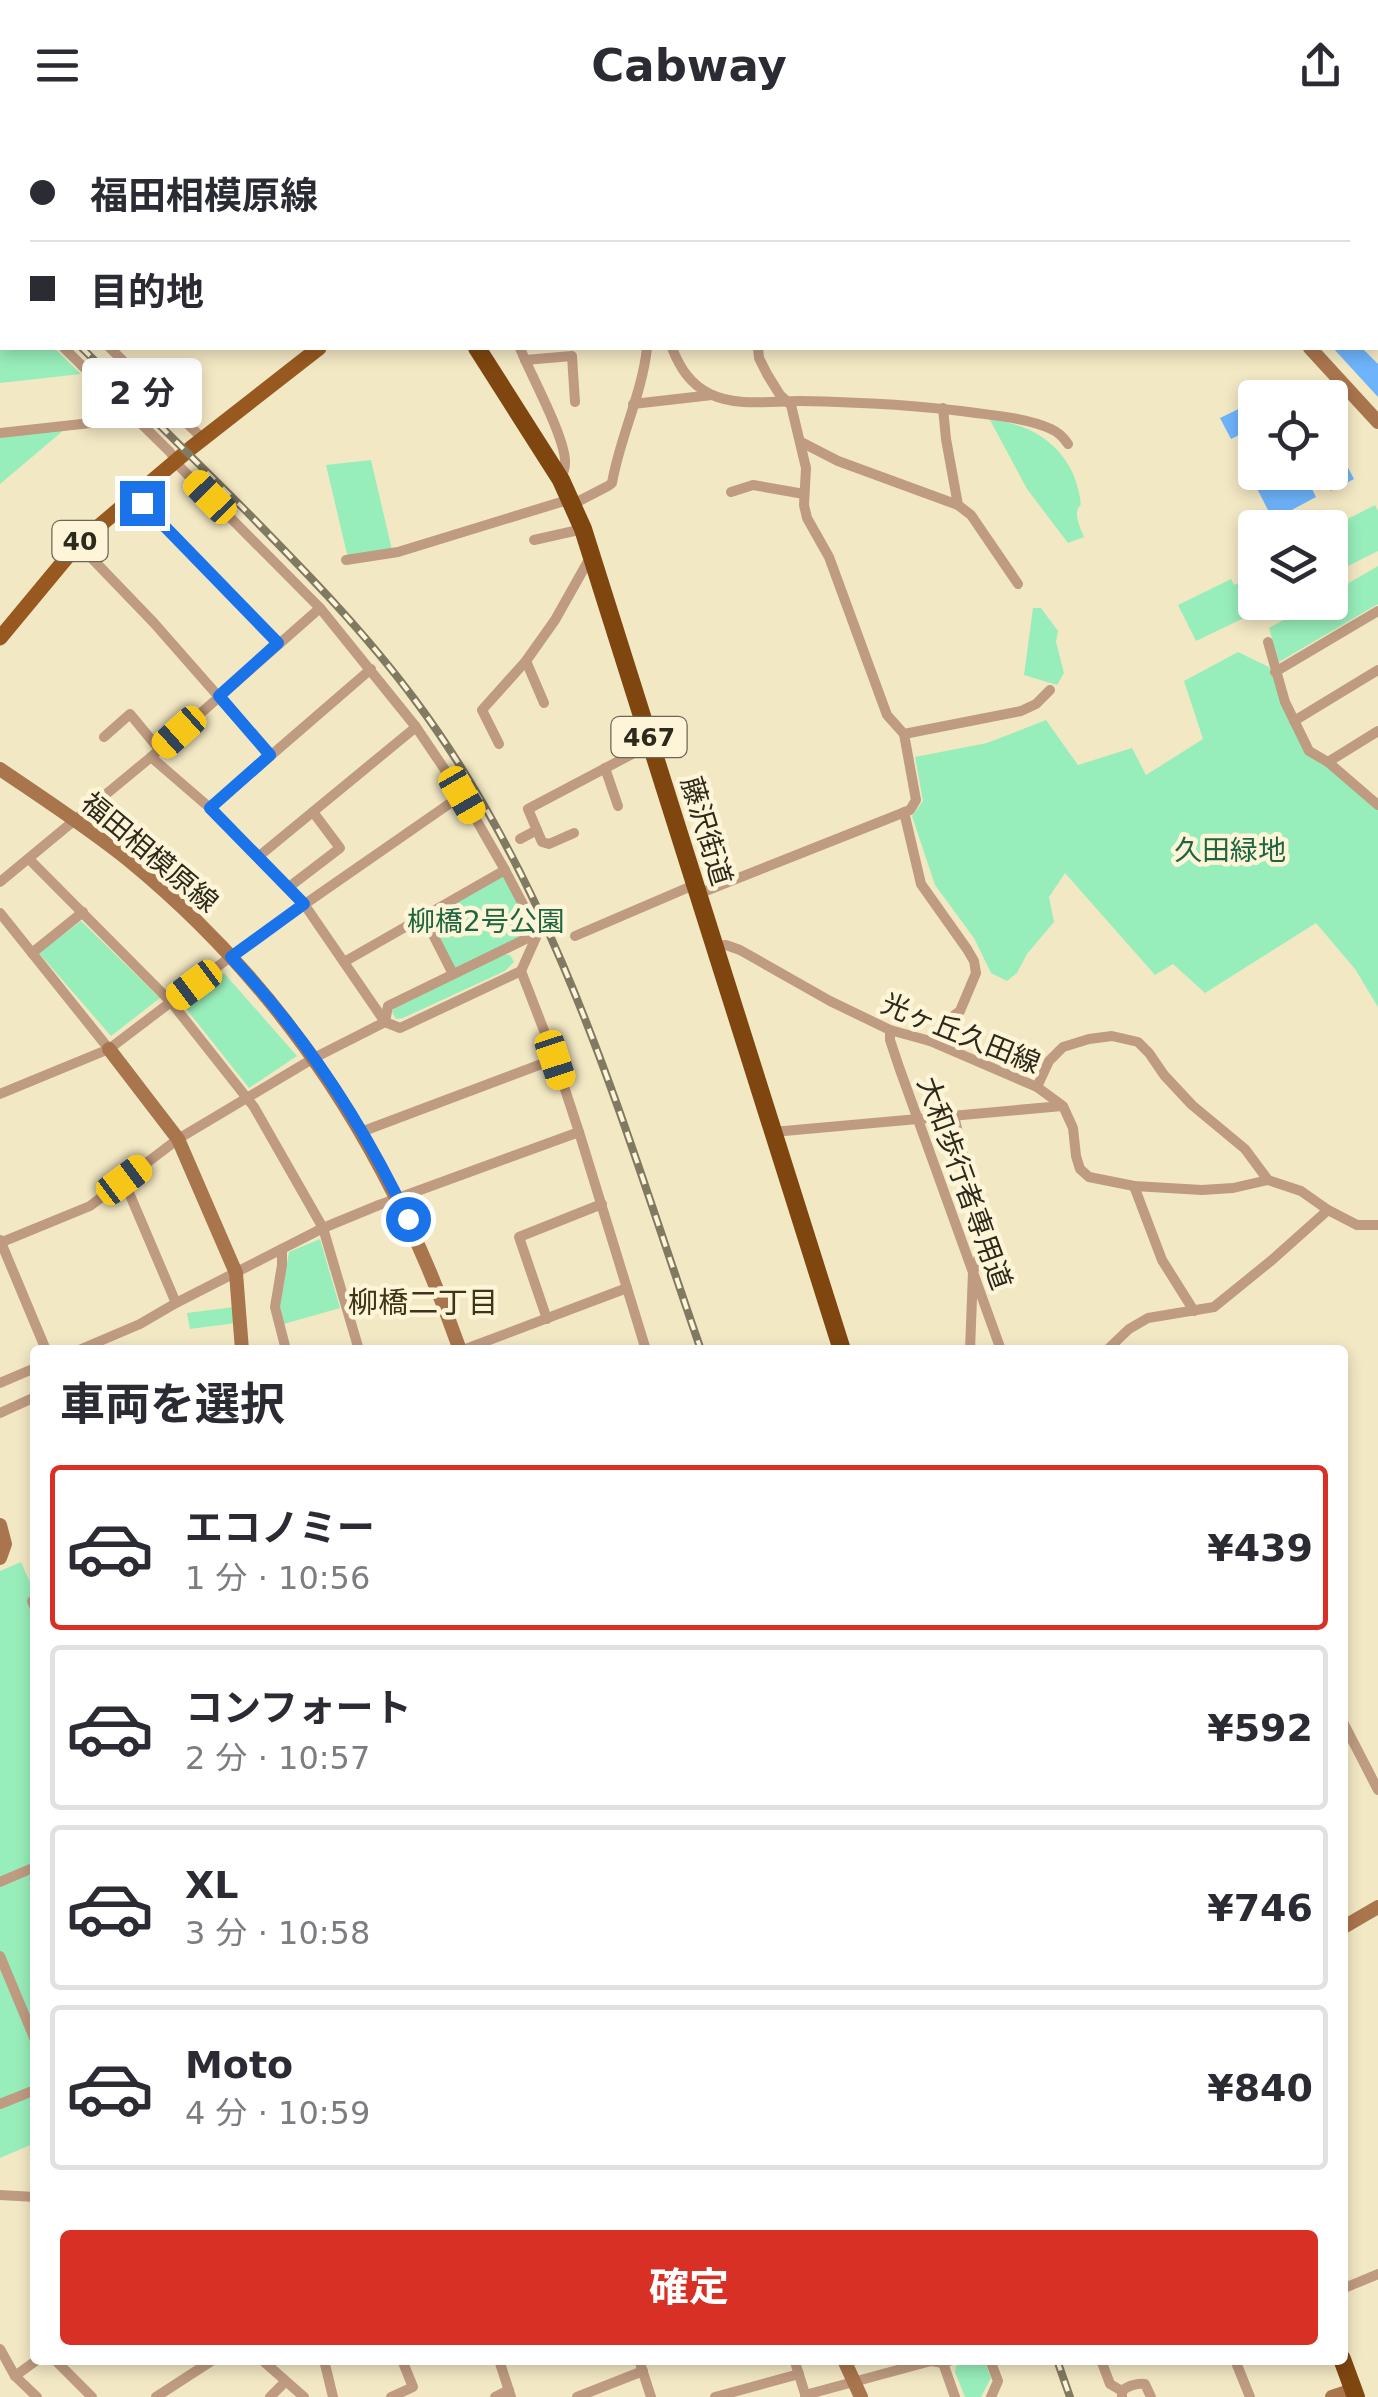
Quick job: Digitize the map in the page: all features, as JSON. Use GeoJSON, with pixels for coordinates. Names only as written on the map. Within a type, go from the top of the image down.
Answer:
{"type":"FeatureCollection","features":[{"type":"Feature","properties":{"kind":"highway","name":"藤沢街道"},"geometry":{"type":"LineString","coordinates":[[479,350],[561,480],[592,555],[840,1345]]}},
{"type":"Feature","properties":{"kind":"highway"},"geometry":{"type":"LineString","coordinates":[[1344,2365],[1355,2393]]}},
{"type":"Feature","properties":{"kind":"main road","name":"40"},"geometry":{"type":"LineString","coordinates":[[0,638],[78,544],[315,350]]}},
{"type":"Feature","properties":{"kind":"street"},"geometry":{"type":"LineString","coordinates":[[66,350],[173,454],[320,608],[371,669],[462,795],[538,933]]}},
{"type":"Feature","properties":{"kind":"street"},"geometry":{"type":"LineString","coordinates":[[112,350],[202,439]]}},
{"type":"Feature","properties":{"kind":"street"},"geometry":{"type":"LineString","coordinates":[[521,350],[564,453],[561,480]]}},
{"type":"Feature","properties":{"kind":"street"},"geometry":{"type":"LineString","coordinates":[[346,560],[398,552],[561,502],[579,501],[612,484],[645,369],[647,350]]}},
{"type":"Feature","properties":{"kind":"street"},"geometry":{"type":"LineString","coordinates":[[673,350],[684,373],[697,386],[734,401],[865,402],[944,408],[1005,416],[1051,429],[1068,444]]}},
{"type":"Feature","properties":{"kind":"street"},"geometry":{"type":"LineString","coordinates":[[575,936],[910,810],[916,800],[904,734],[887,715],[829,557],[808,518],[804,505],[806,468],[792,407],[766,374],[758,350]]}},
{"type":"Feature","properties":{"kind":"street"},"geometry":{"type":"LineString","coordinates":[[1312,350],[1378,422]]}},
{"type":"Feature","properties":{"kind":"street"},"geometry":{"type":"LineString","coordinates":[[525,360],[572,356],[575,402]]}},
{"type":"Feature","properties":{"kind":"street"},"geometry":{"type":"LineString","coordinates":[[633,404],[712,395]]}},
{"type":"Feature","properties":{"kind":"street"},"geometry":{"type":"LineString","coordinates":[[944,408],[958,505]]}},
{"type":"Feature","properties":{"kind":"street"},"geometry":{"type":"LineString","coordinates":[[0,433],[136,418]]}},
{"type":"Feature","properties":{"kind":"street"},"geometry":{"type":"LineString","coordinates":[[800,442],[838,461],[958,505],[970,515],[1018,584]]}},
{"type":"Feature","properties":{"kind":"street"},"geometry":{"type":"LineString","coordinates":[[731,492],[753,485],[804,494]]}},
{"type":"Feature","properties":{"kind":"street"},"geometry":{"type":"LineString","coordinates":[[135,496],[278,643]]}},
{"type":"Feature","properties":{"kind":"street"},"geometry":{"type":"LineString","coordinates":[[534,540],[582,528]]}},
{"type":"Feature","properties":{"kind":"street"},"geometry":{"type":"LineString","coordinates":[[78,544],[154,623],[270,755]]}},
{"type":"Feature","properties":{"kind":"street"},"geometry":{"type":"LineString","coordinates":[[498,744],[482,710],[526,661],[592,555]]}},
{"type":"Feature","properties":{"kind":"street"},"geometry":{"type":"LineString","coordinates":[[0,882],[320,608]]}},
{"type":"Feature","properties":{"kind":"street"},"geometry":{"type":"LineString","coordinates":[[1276,672],[1378,611]]}},
{"type":"Feature","properties":{"kind":"street"},"geometry":{"type":"LineString","coordinates":[[1268,642],[1284,702],[1309,751],[1376,800]]}},
{"type":"Feature","properties":{"kind":"street"},"geometry":{"type":"LineString","coordinates":[[526,661],[544,702]]}},
{"type":"Feature","properties":{"kind":"street"},"geometry":{"type":"LineString","coordinates":[[210,808],[371,669]]}},
{"type":"Feature","properties":{"kind":"street"},"geometry":{"type":"LineString","coordinates":[[1294,721],[1378,670]]}},
{"type":"Feature","properties":{"kind":"street"},"geometry":{"type":"LineString","coordinates":[[904,734],[1020,711],[1036,704],[1050,690]]}},
{"type":"Feature","properties":{"kind":"street"},"geometry":{"type":"LineString","coordinates":[[104,737],[130,714],[155,753],[304,904],[386,1022],[400,1028],[521,971],[538,933]]}},
{"type":"Feature","properties":{"kind":"street"},"geometry":{"type":"LineString","coordinates":[[258,857],[416,727]]}},
{"type":"Feature","properties":{"kind":"street"},"geometry":{"type":"LineString","coordinates":[[1328,762],[1378,731]]}},
{"type":"Feature","properties":{"kind":"street"},"geometry":{"type":"LineString","coordinates":[[574,832],[548,844],[542,842],[528,809],[651,744]]}},
{"type":"Feature","properties":{"kind":"street"},"geometry":{"type":"LineString","coordinates":[[605,768],[618,806]]}},
{"type":"Feature","properties":{"kind":"street","name":"福田相模原線"},"geometry":{"type":"LineString","coordinates":[[0,769],[76,820],[174,900],[271,1004],[314,1058],[398,1198],[460,1345]]}},
{"type":"Feature","properties":{"kind":"street"},"geometry":{"type":"LineString","coordinates":[[0,1094],[108,1050],[304,904],[462,795]]}},
{"type":"Feature","properties":{"kind":"street"},"geometry":{"type":"LineString","coordinates":[[289,888],[340,848],[313,812]]}},
{"type":"Feature","properties":{"kind":"street"},"geometry":{"type":"LineString","coordinates":[[904,812],[921,884],[974,962],[976,974],[960,1011],[930,1041]]}},
{"type":"Feature","properties":{"kind":"street"},"geometry":{"type":"LineString","coordinates":[[520,838],[537,830]]}},
{"type":"Feature","properties":{"kind":"street"},"geometry":{"type":"LineString","coordinates":[[30,858],[171,1002],[248,1097],[322,1228],[357,1345]]}},
{"type":"Feature","properties":{"kind":"street"},"geometry":{"type":"LineString","coordinates":[[344,962],[505,870]]}},
{"type":"Feature","properties":{"kind":"street"},"geometry":{"type":"LineString","coordinates":[[32,953],[82,912]]}},
{"type":"Feature","properties":{"kind":"street"},"geometry":{"type":"LineString","coordinates":[[0,913],[178,1139],[236,1272],[242,1345]]}},
{"type":"Feature","properties":{"kind":"street"},"geometry":{"type":"LineString","coordinates":[[424,917],[454,974]]}},
{"type":"Feature","properties":{"kind":"street"},"geometry":{"type":"LineString","coordinates":[[386,1022],[388,1006],[538,933]]}},
{"type":"Feature","properties":{"kind":"street","name":"光ヶ丘久田線"},"geometry":{"type":"LineString","coordinates":[[715,946],[740,950],[890,1030],[930,1041],[1036,1087],[1062,1106],[1073,1128],[1080,1170],[1089,1177],[1134,1186],[1202,1190],[1268,1180]]}},
{"type":"Feature","properties":{"kind":"street"},"geometry":{"type":"LineString","coordinates":[[521,971],[579,1132],[644,1345]]}},
{"type":"Feature","properties":{"kind":"street"},"geometry":{"type":"LineString","coordinates":[[44,1345],[0,1242],[90,1206],[178,1139],[314,1058],[386,1022]]}},
{"type":"Feature","properties":{"kind":"street","name":"大和歩行者専用道"},"geometry":{"type":"LineString","coordinates":[[890,1030],[890,1040],[999,1345]]}},
{"type":"Feature","properties":{"kind":"street"},"geometry":{"type":"LineString","coordinates":[[1036,1087],[1063,1047],[1112,1036],[1138,1042],[1192,1105],[1244,1149],[1268,1180],[1301,1191],[1357,1225],[1378,1225]]}},
{"type":"Feature","properties":{"kind":"street"},"geometry":{"type":"LineString","coordinates":[[361,1132],[555,1060]]}},
{"type":"Feature","properties":{"kind":"street"},"geometry":{"type":"LineString","coordinates":[[773,1132],[1062,1106]]}},
{"type":"Feature","properties":{"kind":"street"},"geometry":{"type":"LineString","coordinates":[[954,1116],[981,1231],[981,1252],[973,1272],[970,1345]]}},
{"type":"Feature","properties":{"kind":"street"},"geometry":{"type":"LineString","coordinates":[[91,1345],[140,1324],[322,1228],[579,1132]]}},
{"type":"Feature","properties":{"kind":"street"},"geometry":{"type":"LineString","coordinates":[[124,1180],[176,1303]]}},
{"type":"Feature","properties":{"kind":"street"},"geometry":{"type":"LineString","coordinates":[[1134,1186],[1162,1260],[1194,1312]]}},
{"type":"Feature","properties":{"kind":"street"},"geometry":{"type":"LineString","coordinates":[[546,1318],[518,1237],[602,1204]]}},
{"type":"Feature","properties":{"kind":"street"},"geometry":{"type":"LineString","coordinates":[[1112,1345],[1148,1318],[1214,1307],[1328,1210]]}},
{"type":"Feature","properties":{"kind":"street"},"geometry":{"type":"LineString","coordinates":[[282,1249],[275,1306],[285,1345]]}},
{"type":"Feature","properties":{"kind":"street"},"geometry":{"type":"LineString","coordinates":[[475,1345],[627,1288]]}},
{"type":"Feature","properties":{"kind":"street"},"geometry":{"type":"LineString","coordinates":[[0,1383],[30,1370]]}},
{"type":"Feature","properties":{"kind":"street"},"geometry":{"type":"LineString","coordinates":[[0,1413],[30,1399]]}},
{"type":"Feature","properties":{"kind":"street"},"geometry":{"type":"LineString","coordinates":[[0,1525],[6,1544],[0,1558]]}},
{"type":"Feature","properties":{"kind":"street"},"geometry":{"type":"LineString","coordinates":[[1348,1731],[1376,1782]]}},
{"type":"Feature","properties":{"kind":"street"},"geometry":{"type":"LineString","coordinates":[[0,1882],[30,1869]]}},
{"type":"Feature","properties":{"kind":"street"},"geometry":{"type":"LineString","coordinates":[[1348,1925],[1376,1913]]}},
{"type":"Feature","properties":{"kind":"street"},"geometry":{"type":"LineString","coordinates":[[2,1965],[30,2029]]}},
{"type":"Feature","properties":{"kind":"street"},"geometry":{"type":"LineString","coordinates":[[0,2104],[30,2092]]}},
{"type":"Feature","properties":{"kind":"street"},"geometry":{"type":"LineString","coordinates":[[0,2196],[30,2197]]}},
{"type":"Feature","properties":{"kind":"street"},"geometry":{"type":"LineString","coordinates":[[1348,2286],[1378,2274]]}},
{"type":"Feature","properties":{"kind":"street"},"geometry":{"type":"LineString","coordinates":[[0,2349],[15,2376],[37,2397]]}},
{"type":"Feature","properties":{"kind":"street"},"geometry":{"type":"LineString","coordinates":[[15,2376],[30,2365]]}},
{"type":"Feature","properties":{"kind":"street"},"geometry":{"type":"LineString","coordinates":[[60,2365],[92,2397]]}},
{"type":"Feature","properties":{"kind":"street"},"geometry":{"type":"LineString","coordinates":[[156,2397],[205,2365]]}},
{"type":"Feature","properties":{"kind":"street"},"geometry":{"type":"LineString","coordinates":[[267,2365],[304,2397]]}},
{"type":"Feature","properties":{"kind":"street"},"geometry":{"type":"LineString","coordinates":[[325,2365],[332,2397]]}},
{"type":"Feature","properties":{"kind":"street"},"geometry":{"type":"LineString","coordinates":[[391,2397],[413,2387],[404,2365]]}},
{"type":"Feature","properties":{"kind":"street"},"geometry":{"type":"LineString","coordinates":[[495,2397],[510,2394],[501,2365]]}},
{"type":"Feature","properties":{"kind":"street"},"geometry":{"type":"LineString","coordinates":[[716,2397],[796,2365]]}},
{"type":"Feature","properties":{"kind":"street"},"geometry":{"type":"LineString","coordinates":[[798,2365],[805,2396],[916,2365]]}},
{"type":"Feature","properties":{"kind":"street"},"geometry":{"type":"LineString","coordinates":[[846,2365],[861,2397]]}},
{"type":"Feature","properties":{"kind":"street"},"geometry":{"type":"LineString","coordinates":[[946,2365],[955,2397]]}},
{"type":"Feature","properties":{"kind":"street"},"geometry":{"type":"LineString","coordinates":[[992,2365],[998,2381],[992,2397]]}},
{"type":"Feature","properties":{"kind":"street"},"geometry":{"type":"LineString","coordinates":[[1103,2365],[1110,2384],[1122,2394],[1126,2388],[1144,2384],[1151,2397]]}},
{"type":"Feature","properties":{"kind":"street"},"geometry":{"type":"LineString","coordinates":[[1237,2365],[1250,2397]]}},
{"type":"Feature","properties":{"kind":"street"},"geometry":{"type":"LineString","coordinates":[[578,2397],[641,2366],[651,2397]]}},
{"type":"Feature","properties":{"kind":"street"},"geometry":{"type":"LineString","coordinates":[[270,2397],[285,2382]]}},
{"type":"Feature","properties":{"kind":"street"},"geometry":{"type":"LineString","coordinates":[[1332,2397],[1355,2393]]}},
{"type":"Feature","properties":{"kind":"green space"},"geometry":{"type":"Polygon","coordinates":[[[0,350],[56,350],[81,374],[0,383],[0,350]]]}},
{"type":"Feature","properties":{"kind":"green space"},"geometry":{"type":"Polygon","coordinates":[[[990,420],[1022,427],[1060,453],[1076,481],[1080,502],[1077,517],[1084,537],[1068,543],[1027,489],[990,420]]]}},
{"type":"Feature","properties":{"kind":"green space"},"geometry":{"type":"Polygon","coordinates":[[[64,430],[0,484],[0,437],[64,430]]]}},
{"type":"Feature","properties":{"kind":"green space"},"geometry":{"type":"Polygon","coordinates":[[[371,460],[392,550],[350,556],[326,465],[371,460]]]}},
{"type":"Feature","properties":{"kind":"green space"},"geometry":{"type":"Polygon","coordinates":[[[1375,505],[1378,511],[1378,551],[1348,566],[1348,519],[1375,505]]]}},
{"type":"Feature","properties":{"kind":"green space"},"geometry":{"type":"Polygon","coordinates":[[[1378,566],[1378,604],[1279,662],[1269,628],[1283,620],[1348,620],[1348,584],[1378,566]]]}},
{"type":"Feature","properties":{"kind":"green space"},"geometry":{"type":"Polygon","coordinates":[[[1231,579],[1234,585],[1238,583],[1240,620],[1196,641],[1178,605],[1231,579]]]}},
{"type":"Feature","properties":{"kind":"green space"},"geometry":{"type":"Polygon","coordinates":[[[1033,608],[1041,608],[1058,631],[1056,642],[1064,673],[1057,685],[1024,675],[1033,608]]]}},
{"type":"Feature","properties":{"kind":"green space","name":"久田緑地"},"geometry":{"type":"Polygon","coordinates":[[[1238,652],[1269,667],[1287,712],[1306,742],[1378,809],[1378,1007],[1355,969],[1316,923],[1205,993],[1173,964],[1155,975],[1065,873],[1049,897],[1054,922],[1027,954],[1017,973],[1007,981],[991,973],[974,938],[935,885],[912,816],[923,801],[915,757],[987,743],[1046,720],[1078,765],[1132,748],[1146,775],[1203,739],[1184,681],[1238,652]]]}},
{"type":"Feature","properties":{"kind":"green space","name":"柳橋2号公園"},"geometry":{"type":"Polygon","coordinates":[[[505,870],[538,933],[453,974],[424,917],[505,870]]]}},
{"type":"Feature","properties":{"kind":"green space"},"geometry":{"type":"Polygon","coordinates":[[[81,921],[160,998],[111,1036],[39,953],[81,921]]]}},
{"type":"Feature","properties":{"kind":"green space"},"geometry":{"type":"Polygon","coordinates":[[[504,954],[514,962],[505,971],[403,1018],[396,1019],[392,1012],[395,1006],[504,954]]]}},
{"type":"Feature","properties":{"kind":"green space"},"geometry":{"type":"Polygon","coordinates":[[[224,973],[297,1056],[249,1088],[184,1006],[224,973]]]}},
{"type":"Feature","properties":{"kind":"green space"},"geometry":{"type":"Polygon","coordinates":[[[320,1239],[340,1308],[284,1324],[280,1306],[289,1252],[320,1239]]]}},
{"type":"Feature","properties":{"kind":"green space"},"geometry":{"type":"Polygon","coordinates":[[[234,1307],[236,1323],[190,1329],[187,1313],[234,1307]]]}},
{"type":"Feature","properties":{"kind":"green space"},"geometry":{"type":"Polygon","coordinates":[[[21,1562],[30,1583],[30,2145],[0,2158],[0,1571],[21,1562]]]}},
{"type":"Feature","properties":{"kind":"green space"},"geometry":{"type":"Polygon","coordinates":[[[986,2365],[991,2378],[981,2397],[965,2397],[956,2366],[986,2365]]]}},
{"type":"Feature","properties":{"kind":"water"},"geometry":{"type":"Polygon","coordinates":[[[1335,350],[1364,350],[1378,364],[1378,397],[1335,350]]]}},
{"type":"Feature","properties":{"kind":"water"},"geometry":{"type":"Polygon","coordinates":[[[1238,409],[1238,436],[1231,439],[1220,418],[1238,409]]]}},
{"type":"Feature","properties":{"kind":"water"},"geometry":{"type":"Polygon","coordinates":[[[1258,490],[1312,490],[1316,497],[1292,510],[1268,510],[1258,490]]]}},
{"type":"Feature","properties":{"kind":"railway"},"geometry":{"type":"LineString","coordinates":[[84,350],[333,601],[415,700],[465,774],[509,851],[583,1013],[699,1345]]}},
{"type":"Feature","properties":{"kind":"railway"},"geometry":{"type":"LineString","coordinates":[[1059,2365],[1070,2397]]}},
{"type":"Feature","properties":{"kind":"district","name":"柳橋二丁目"},"geometry":{"type":"Point","coordinates":[423,1303]}},
{"type":"Feature","properties":{"kind":"route"},"geometry":{"type":"LineString","coordinates":[[142,503],[278,643],[219,696],[270,755],[210,808],[304,904],[231,957],[329,1080],[408,1219]]}}]}
